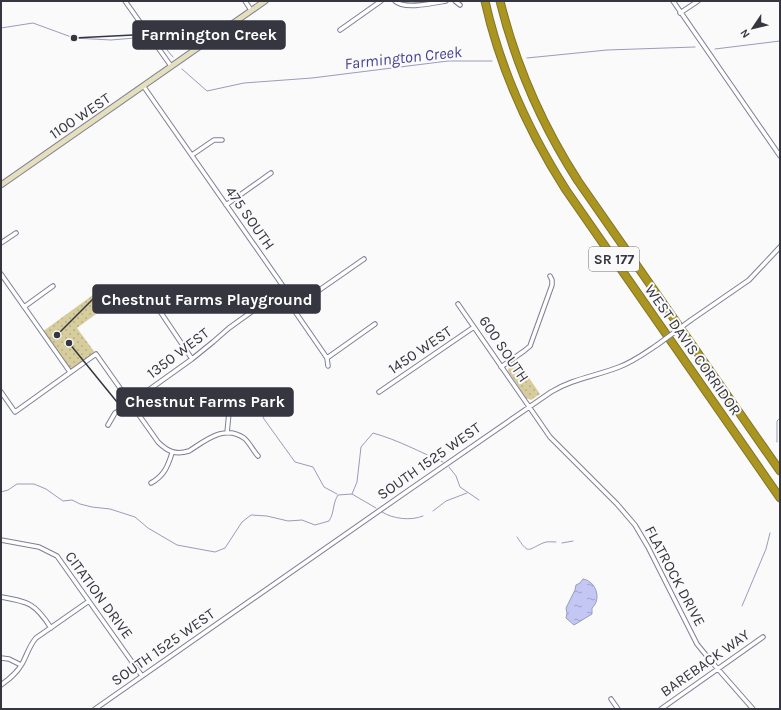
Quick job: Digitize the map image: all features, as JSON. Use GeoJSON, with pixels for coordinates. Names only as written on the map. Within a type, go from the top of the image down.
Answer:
{"type":"FeatureCollection","features":[{"type":"Feature","properties":{"kind":"highway","name":"WEST DAVIS CORRIDOR"},"geometry":{"type":"LineString","coordinates":[[485,1],[496,43],[512,87],[530,128],[566,190],[780,498]]}},
{"type":"Feature","properties":{"kind":"highway","name":"WEST DAVIS CORRIDOR"},"geometry":{"type":"LineString","coordinates":[[500,1],[512,46],[525,81],[540,115],[560,152],[582,187],[780,472]]}},
{"type":"Feature","properties":{"kind":"street"},"geometry":{"type":"LineString","coordinates":[[126,1],[172,66]]}},
{"type":"Feature","properties":{"kind":"street"},"geometry":{"type":"LineString","coordinates":[[245,1],[251,10]]}},
{"type":"Feature","properties":{"kind":"street","name":"1100 WEST"},"geometry":{"type":"LineString","coordinates":[[1,184],[144,87],[251,10],[266,1]]}},
{"type":"Feature","properties":{"kind":"street"},"geometry":{"type":"LineString","coordinates":[[340,30],[380,1]]}},
{"type":"Feature","properties":{"kind":"street"},"geometry":{"type":"LineString","coordinates":[[395,1],[399,5],[406,6],[446,1]]}},
{"type":"Feature","properties":{"kind":"street"},"geometry":{"type":"LineString","coordinates":[[455,1],[460,5]]}},
{"type":"Feature","properties":{"kind":"street"},"geometry":{"type":"LineString","coordinates":[[673,1],[780,156]]}},
{"type":"Feature","properties":{"kind":"street"},"geometry":{"type":"LineString","coordinates":[[680,13],[698,1]]}},
{"type":"Feature","properties":{"kind":"street","name":"475 SOUTH"},"geometry":{"type":"LineString","coordinates":[[144,87],[285,288],[292,299],[299,318],[327,358],[328,366]]}},
{"type":"Feature","properties":{"kind":"street"},"geometry":{"type":"LineString","coordinates":[[192,155],[214,140],[222,140]]}},
{"type":"Feature","properties":{"kind":"street"},"geometry":{"type":"LineString","coordinates":[[226,205],[271,173]]}},
{"type":"Feature","properties":{"kind":"street"},"geometry":{"type":"LineString","coordinates":[[1,244],[16,233]]}},
{"type":"Feature","properties":{"kind":"street","name":"SOUTH 1525 WEST"},"geometry":{"type":"LineString","coordinates":[[95,709],[529,407],[562,386],[628,363],[656,345],[748,280],[780,247]]}},
{"type":"Feature","properties":{"kind":"street"},"geometry":{"type":"LineString","coordinates":[[295,307],[364,259]]}},
{"type":"Feature","properties":{"kind":"street"},"geometry":{"type":"LineString","coordinates":[[1,274],[70,372]]}},
{"type":"Feature","properties":{"kind":"street"},"geometry":{"type":"LineString","coordinates":[[502,367],[524,352],[531,343],[552,285],[550,276]]}},
{"type":"Feature","properties":{"kind":"street"},"geometry":{"type":"LineString","coordinates":[[24,307],[53,286]]}},
{"type":"Feature","properties":{"kind":"street","name":"1350 WEST"},"geometry":{"type":"LineString","coordinates":[[108,424],[116,414],[130,403],[192,359],[228,328],[285,288]]}},
{"type":"Feature","properties":{"kind":"street"},"geometry":{"type":"LineString","coordinates":[[149,295],[192,359]]}},
{"type":"Feature","properties":{"kind":"street","name":"600 SOUTH"},"geometry":{"type":"LineString","coordinates":[[458,304],[529,407]]}},
{"type":"Feature","properties":{"kind":"street"},"geometry":{"type":"LineString","coordinates":[[327,358],[375,324]]}},
{"type":"Feature","properties":{"kind":"street","name":"1450 WEST"},"geometry":{"type":"LineString","coordinates":[[379,392],[474,327]]}},
{"type":"Feature","properties":{"kind":"street"},"geometry":{"type":"LineString","coordinates":[[1,392],[15,412],[96,354],[158,442],[172,453],[189,451],[211,436],[233,433],[244,439],[258,456]]}},
{"type":"Feature","properties":{"kind":"street"},"geometry":{"type":"LineString","coordinates":[[228,433],[230,402]]}},
{"type":"Feature","properties":{"kind":"street","name":"FLATROCK DRIVE"},"geometry":{"type":"LineString","coordinates":[[529,407],[555,442],[620,507],[635,525],[648,547],[692,636],[705,655],[753,709]]}},
{"type":"Feature","properties":{"kind":"street"},"geometry":{"type":"LineString","coordinates":[[150,483],[162,474],[169,463],[172,453]]}},
{"type":"Feature","properties":{"kind":"street","name":"CITATION DRIVE"},"geometry":{"type":"LineString","coordinates":[[1,540],[39,547],[57,556],[142,676]]}},
{"type":"Feature","properties":{"kind":"street"},"geometry":{"type":"LineString","coordinates":[[1,597],[28,603],[36,607],[42,613],[51,628]]}},
{"type":"Feature","properties":{"kind":"street"},"geometry":{"type":"LineString","coordinates":[[1,685],[16,672],[21,665],[31,643],[89,601]]}},
{"type":"Feature","properties":{"kind":"street","name":"BAREBACK WAY"},"geometry":{"type":"LineString","coordinates":[[661,709],[763,637]]}},
{"type":"Feature","properties":{"kind":"street"},"geometry":{"type":"LineString","coordinates":[[1,658],[9,659],[21,665]]}},
{"type":"Feature","properties":{"kind":"street"},"geometry":{"type":"LineString","coordinates":[[610,699],[618,709]]}},
{"type":"Feature","properties":{"kind":"street"},"geometry":{"type":"LineString","coordinates":[[102,704],[105,709]]}},
{"type":"Feature","properties":{"kind":"shaded area"},"geometry":{"type":"Polygon","coordinates":[[[97,292],[107,306],[77,328],[96,354],[70,372],[42,332],[97,292]]]}},
{"type":"Feature","properties":{"kind":"shaded area"},"geometry":{"type":"Polygon","coordinates":[[[517,360],[540,394],[531,400],[526,398],[508,371],[509,365],[517,360]]]}},
{"type":"Feature","properties":{"kind":"water"},"geometry":{"type":"Polygon","coordinates":[[[583,579],[588,580],[594,587],[597,600],[592,608],[592,614],[574,625],[566,618],[566,608],[576,585],[583,579]]]}},
{"type":"Feature","properties":{"kind":"waterway","name":"Farmington Creek"},"geometry":{"type":"LineString","coordinates":[[1,28],[33,23],[74,38],[111,40],[147,37]]}},
{"type":"Feature","properties":{"kind":"waterway","name":"Farmington Creek"},"geometry":{"type":"LineString","coordinates":[[154,37],[156,37],[173,57]]}},
{"type":"Feature","properties":{"kind":"waterway","name":"Farmington Creek"},"geometry":{"type":"LineString","coordinates":[[715,49],[780,41]]}},
{"type":"Feature","properties":{"kind":"waterway","name":"Farmington Creek"},"geometry":{"type":"LineString","coordinates":[[527,58],[607,50],[695,47]]}},
{"type":"Feature","properties":{"kind":"waterway","name":"Farmington Creek"},"geometry":{"type":"LineString","coordinates":[[182,69],[207,91],[244,83],[312,78],[448,61],[492,61]]}},
{"type":"Feature","properties":{"kind":"waterway"},"geometry":{"type":"LineString","coordinates":[[271,410],[263,417],[295,462],[313,467],[324,487],[337,494]]}},
{"type":"Feature","properties":{"kind":"waterway"},"geometry":{"type":"LineString","coordinates":[[777,442],[777,421],[780,418]]}},
{"type":"Feature","properties":{"kind":"waterway"},"geometry":{"type":"LineString","coordinates":[[352,494],[357,482],[361,447],[373,433],[443,462]]}},
{"type":"Feature","properties":{"kind":"waterway"},"geometry":{"type":"LineString","coordinates":[[449,467],[456,476],[460,487],[479,500]]}},
{"type":"Feature","properties":{"kind":"waterway"},"geometry":{"type":"LineString","coordinates":[[1,492],[8,490],[17,484],[34,484],[46,489],[63,501],[72,500],[80,504],[110,509],[135,517],[148,528],[177,545],[215,552],[225,548],[242,522],[251,515],[267,516],[288,521],[302,520],[315,525],[329,521],[338,495],[352,494],[376,508]]}},
{"type":"Feature","properties":{"kind":"waterway"},"geometry":{"type":"LineString","coordinates":[[433,511],[446,501],[467,493]]}},
{"type":"Feature","properties":{"kind":"waterway"},"geometry":{"type":"LineString","coordinates":[[382,512],[391,516],[402,518],[418,518],[423,516]]}},
{"type":"Feature","properties":{"kind":"waterway"},"geometry":{"type":"LineString","coordinates":[[742,606],[766,549],[770,533]]}},
{"type":"Feature","properties":{"kind":"waterway"},"geometry":{"type":"LineString","coordinates":[[517,537],[526,549],[531,549],[545,542],[556,542]]}},
{"type":"Feature","properties":{"kind":"waterway"},"geometry":{"type":"LineString","coordinates":[[562,543],[573,541]]}},
{"type":"Feature","properties":{"kind":"place","name":"Farmington Creek"},"geometry":{"type":"Point","coordinates":[74,38]}},
{"type":"Feature","properties":{"kind":"place","name":"Chestnut Farms Playground"},"geometry":{"type":"Point","coordinates":[57,335]}},
{"type":"Feature","properties":{"kind":"place","name":"Chestnut Farms Park"},"geometry":{"type":"Point","coordinates":[69,343]}}]}
